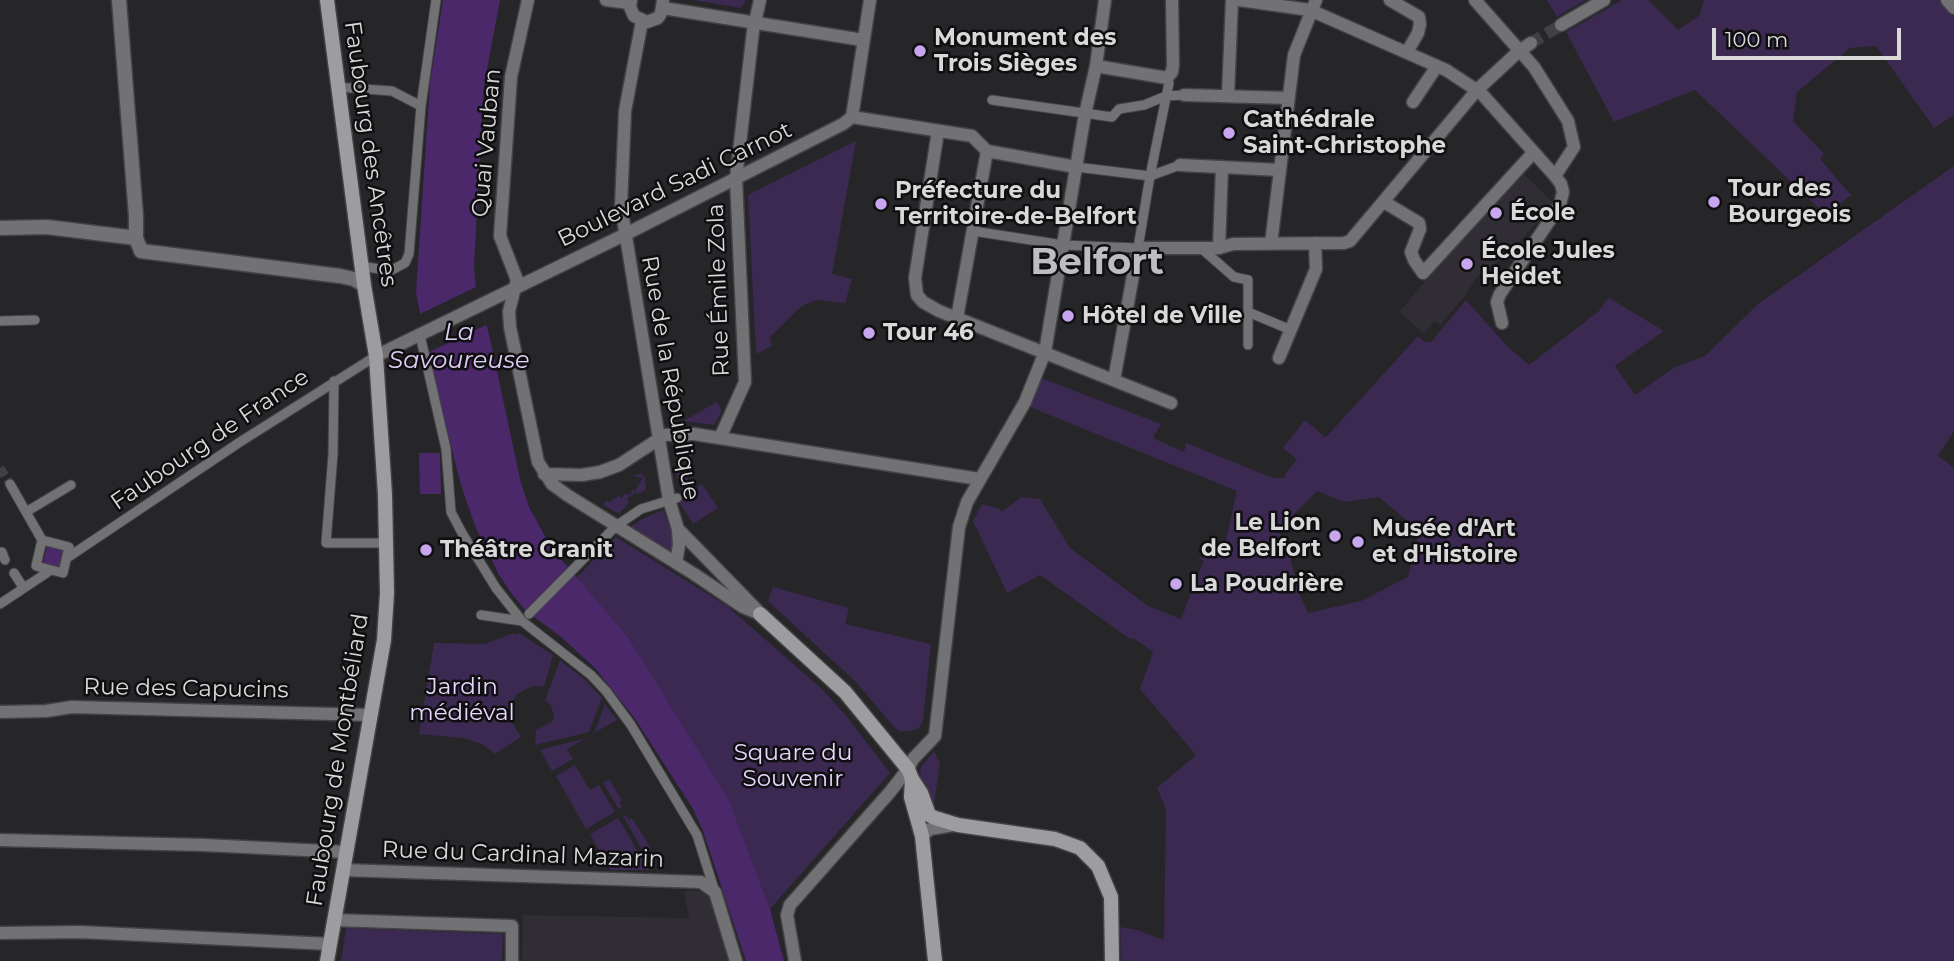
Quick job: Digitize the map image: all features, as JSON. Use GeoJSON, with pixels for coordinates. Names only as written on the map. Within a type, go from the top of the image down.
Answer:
{"type":"FeatureCollection","features":[{"type":"Feature","properties":{"kind":"main road","name":"Faubourg des Ancêtres"},"geometry":{"type":"LineString","coordinates":[[327,0],[364,285],[376,356]]}},
{"type":"Feature","properties":{"kind":"main road","name":"Faubourg de Montbéliard"},"geometry":{"type":"LineString","coordinates":[[327,961],[384,640],[386,543],[382,422],[376,356]]}},
{"type":"Feature","properties":{"kind":"main road"},"geometry":{"type":"LineString","coordinates":[[760,614],[845,692],[910,774],[929,815],[958,825],[1055,839],[1080,848],[1098,866],[1111,897],[1112,961]]}},
{"type":"Feature","properties":{"kind":"main road"},"geometry":{"type":"LineString","coordinates":[[910,774],[911,797],[922,836],[935,961]]}},
{"type":"Feature","properties":{"kind":"street"},"geometry":{"type":"LineString","coordinates":[[119,0],[138,245]]}},
{"type":"Feature","properties":{"kind":"street"},"geometry":{"type":"LineString","coordinates":[[362,266],[390,271],[405,264],[410,254],[421,106],[436,0]]}},
{"type":"Feature","properties":{"kind":"street","name":"Quai Vauban"},"geometry":{"type":"LineString","coordinates":[[515,288],[515,272],[500,236],[511,77],[528,0]]}},
{"type":"Feature","properties":{"kind":"street"},"geometry":{"type":"LineString","coordinates":[[607,0],[630,1],[631,12],[642,21],[648,22],[658,18],[663,4],[755,23],[863,40]]}},
{"type":"Feature","properties":{"kind":"street","name":"Rue Émile Zola"},"geometry":{"type":"LineString","coordinates":[[720,438],[745,382],[736,178],[760,0]]}},
{"type":"Feature","properties":{"kind":"street"},"geometry":{"type":"LineString","coordinates":[[870,0],[852,117],[972,136],[987,151],[1076,167],[1150,176],[1180,166],[1280,170]]}},
{"type":"Feature","properties":{"kind":"street"},"geometry":{"type":"LineString","coordinates":[[795,961],[787,915],[790,905],[910,774],[913,759],[935,736],[959,527],[967,502],[979,479],[1025,402],[1045,352],[1096,66],[1105,0]]}},
{"type":"Feature","properties":{"kind":"street"},"geometry":{"type":"LineString","coordinates":[[1114,380],[1166,96],[1167,78],[1172,72],[1172,0]]}},
{"type":"Feature","properties":{"kind":"street"},"geometry":{"type":"LineString","coordinates":[[1228,95],[1231,0]]}},
{"type":"Feature","properties":{"kind":"street"},"geometry":{"type":"LineString","coordinates":[[1239,0],[1313,5],[1437,66],[1477,90],[1503,115],[1555,176],[1563,192],[1560,205],[1500,294],[1497,302],[1502,323]]}},
{"type":"Feature","properties":{"kind":"street"},"geometry":{"type":"LineString","coordinates":[[1390,0],[1419,17],[1420,24],[1406,52]]}},
{"type":"Feature","properties":{"kind":"street"},"geometry":{"type":"LineString","coordinates":[[1475,0],[1544,81],[1568,121],[1574,147],[1555,176]]}},
{"type":"Feature","properties":{"kind":"street"},"geometry":{"type":"LineString","coordinates":[[1561,25],[1604,0]]}},
{"type":"Feature","properties":{"kind":"street"},"geometry":{"type":"LineString","coordinates":[[1947,0],[1954,8]]}},
{"type":"Feature","properties":{"kind":"street"},"geometry":{"type":"LineString","coordinates":[[1265,244],[1280,170],[1294,54],[1313,5]]}},
{"type":"Feature","properties":{"kind":"street","name":"Rue de la République"},"geometry":{"type":"LineString","coordinates":[[642,21],[625,111],[621,206],[658,440],[678,529],[676,563]]}},
{"type":"Feature","properties":{"kind":"street"},"geometry":{"type":"LineString","coordinates":[[973,231],[1063,245],[1138,248],[1219,248],[1233,244],[1350,241],[1477,90],[1531,43]]}},
{"type":"Feature","properties":{"kind":"street"},"geometry":{"type":"LineString","coordinates":[[1096,66],[1167,78]]}},
{"type":"Feature","properties":{"kind":"street"},"geometry":{"type":"LineString","coordinates":[[1413,102],[1437,66]]}},
{"type":"Feature","properties":{"kind":"street"},"geometry":{"type":"LineString","coordinates":[[337,87],[392,91],[421,106]]}},
{"type":"Feature","properties":{"kind":"street"},"geometry":{"type":"LineString","coordinates":[[992,100],[1112,117],[1119,109],[1144,105],[1166,96],[1288,98]]}},
{"type":"Feature","properties":{"kind":"street","name":"Boulevard Sadi Carnot"},"geometry":{"type":"LineString","coordinates":[[376,356],[624,235],[852,117]]}},
{"type":"Feature","properties":{"kind":"street"},"geometry":{"type":"LineString","coordinates":[[938,131],[915,278],[917,295],[931,307],[1171,403]]}},
{"type":"Feature","properties":{"kind":"street"},"geometry":{"type":"LineString","coordinates":[[957,317],[987,151]]}},
{"type":"Feature","properties":{"kind":"street"},"geometry":{"type":"LineString","coordinates":[[1384,201],[1419,223],[1420,229],[1411,252],[1423,273],[1533,153]]}},
{"type":"Feature","properties":{"kind":"street"},"geometry":{"type":"LineString","coordinates":[[1219,248],[1222,167]]}},
{"type":"Feature","properties":{"kind":"street"},"geometry":{"type":"LineString","coordinates":[[0,228],[47,227],[138,245],[340,276],[354,279],[364,285]]}},
{"type":"Feature","properties":{"kind":"street"},"geometry":{"type":"LineString","coordinates":[[1279,358],[1316,269],[1315,243]]}},
{"type":"Feature","properties":{"kind":"street"},"geometry":{"type":"LineString","coordinates":[[1200,248],[1234,277],[1248,280],[1248,345]]}},
{"type":"Feature","properties":{"kind":"street"},"geometry":{"type":"LineString","coordinates":[[515,288],[509,311],[510,327],[538,462],[544,474],[567,495],[743,607],[760,614]]}},
{"type":"Feature","properties":{"kind":"street"},"geometry":{"type":"LineString","coordinates":[[1248,312],[1291,330]]}},
{"type":"Feature","properties":{"kind":"street"},"geometry":{"type":"LineString","coordinates":[[0,321],[35,320]]}},
{"type":"Feature","properties":{"kind":"street"},"geometry":{"type":"LineString","coordinates":[[420,335],[446,449],[451,512],[496,588],[606,691],[631,725],[697,835],[736,961]]}},
{"type":"Feature","properties":{"kind":"street","name":"Faubourg de France"},"geometry":{"type":"LineString","coordinates":[[0,604],[51,570],[63,573],[67,558],[376,356]]}},
{"type":"Feature","properties":{"kind":"street"},"geometry":{"type":"LineString","coordinates":[[334,381],[333,454],[326,543],[386,543]]}},
{"type":"Feature","properties":{"kind":"street"},"geometry":{"type":"LineString","coordinates":[[544,474],[582,475],[600,472],[619,465],[665,435],[694,434],[979,479]]}},
{"type":"Feature","properties":{"kind":"street"},"geometry":{"type":"LineString","coordinates":[[10,484],[42,540],[36,566],[51,570]]}},
{"type":"Feature","properties":{"kind":"street"},"geometry":{"type":"LineString","coordinates":[[26,512],[71,485]]}},
{"type":"Feature","properties":{"kind":"street"},"geometry":{"type":"LineString","coordinates":[[481,615],[525,617],[616,526],[642,509],[673,499]]}},
{"type":"Feature","properties":{"kind":"street","name":"Rue de la République"},"geometry":{"type":"LineString","coordinates":[[678,529],[760,614]]}},
{"type":"Feature","properties":{"kind":"street"},"geometry":{"type":"LineString","coordinates":[[42,540],[69,547],[67,558]]}},
{"type":"Feature","properties":{"kind":"street"},"geometry":{"type":"LineString","coordinates":[[14,573],[23,587]]}},
{"type":"Feature","properties":{"kind":"street","name":"Rue des Capucins"},"geometry":{"type":"LineString","coordinates":[[0,712],[46,711],[72,707],[371,715]]}},
{"type":"Feature","properties":{"kind":"street"},"geometry":{"type":"LineString","coordinates":[[922,836],[930,829],[958,825]]}},
{"type":"Feature","properties":{"kind":"street"},"geometry":{"type":"LineString","coordinates":[[0,840],[346,852]]}},
{"type":"Feature","properties":{"kind":"street","name":"Rue du Cardinal Mazarin"},"geometry":{"type":"LineString","coordinates":[[343,870],[701,882],[715,891]]}},
{"type":"Feature","properties":{"kind":"street"},"geometry":{"type":"LineString","coordinates":[[334,920],[512,926],[512,961]]}},
{"type":"Feature","properties":{"kind":"street"},"geometry":{"type":"LineString","coordinates":[[0,933],[80,932],[330,944]]}},
{"type":"Feature","properties":{"kind":"shaded area","name":"École Jules Heidet"},"geometry":{"type":"Polygon","coordinates":[[[1521,171],[1553,203],[1512,251],[1477,277],[1440,325],[1435,321],[1424,333],[1399,312],[1521,171]]]}},
{"type":"Feature","properties":{"kind":"shaded area"},"geometry":{"type":"Polygon","coordinates":[[[684,891],[700,891],[708,895],[730,961],[522,961],[523,915],[689,918],[684,891]]]}},
{"type":"Feature","properties":{"kind":"green space"},"geometry":{"type":"Polygon","coordinates":[[[693,0],[746,0],[741,8],[693,0]]]}},
{"type":"Feature","properties":{"kind":"green space"},"geometry":{"type":"Polygon","coordinates":[[[1547,0],[1585,0],[1557,17],[1547,0]]]}},
{"type":"Feature","properties":{"kind":"green space"},"geometry":{"type":"Polygon","coordinates":[[[1622,0],[1648,0],[1678,30],[1699,16],[1704,0],[1954,0],[1954,115],[1934,128],[1876,46],[1850,48],[1797,92],[1793,121],[1824,154],[1820,159],[1851,195],[1826,215],[1695,90],[1614,122],[1566,32],[1622,0]]]}},
{"type":"Feature","properties":{"kind":"green space"},"geometry":{"type":"Polygon","coordinates":[[[856,141],[832,274],[852,279],[845,303],[816,300],[802,306],[770,337],[772,346],[756,354],[748,195],[856,141]]]}},
{"type":"Feature","properties":{"kind":"green space"},"geometry":{"type":"Polygon","coordinates":[[[1954,166],[1954,431],[1938,456],[1954,468],[1954,961],[1122,961],[1120,927],[1164,940],[1166,809],[1157,788],[1196,755],[1140,689],[1153,652],[1133,638],[1130,639],[1040,575],[1007,593],[973,521],[982,504],[1002,512],[1021,497],[1040,499],[1070,548],[1148,606],[1181,619],[1204,560],[1189,556],[1198,558],[1223,553],[1237,491],[1030,407],[1041,378],[1161,424],[1153,438],[1184,452],[1186,443],[1273,478],[1286,478],[1284,476],[1297,459],[1283,448],[1305,420],[1325,437],[1328,435],[1418,336],[1425,342],[1431,342],[1466,300],[1507,346],[1529,365],[1599,311],[1608,298],[1614,301],[1664,331],[1615,366],[1635,395],[1675,367],[1705,356],[1758,304],[1954,166]],[[1317,491],[1278,531],[1288,548],[1298,591],[1308,613],[1361,601],[1408,577],[1419,531],[1379,497],[1344,502],[1317,491]]]}},
{"type":"Feature","properties":{"kind":"green space"},"geometry":{"type":"Polygon","coordinates":[[[717,402],[722,411],[714,425],[683,421],[717,402]]]}},
{"type":"Feature","properties":{"kind":"green space"},"geometry":{"type":"Polygon","coordinates":[[[681,443],[690,444],[693,448],[686,489],[682,490],[682,480],[677,479],[676,469],[685,467],[689,460],[687,453],[675,449],[681,443]]]}},
{"type":"Feature","properties":{"kind":"green space"},"geometry":{"type":"Polygon","coordinates":[[[641,473],[645,478],[646,490],[638,494],[636,492],[627,499],[629,502],[619,514],[603,505],[606,501],[610,502],[618,496],[622,498],[624,494],[630,495],[632,490],[635,491],[643,478],[634,476],[641,473]]]}},
{"type":"Feature","properties":{"kind":"green space"},"geometry":{"type":"Polygon","coordinates":[[[702,484],[718,508],[693,524],[678,500],[702,484]]]}},
{"type":"Feature","properties":{"kind":"green space"},"geometry":{"type":"Polygon","coordinates":[[[663,510],[674,538],[672,552],[630,527],[663,510]]]}},
{"type":"Feature","properties":{"kind":"green space","name":"Square du Souvenir"},"geometry":{"type":"Polygon","coordinates":[[[616,537],[727,606],[822,689],[890,773],[770,909],[729,800],[628,637],[576,578],[616,537]]]}},
{"type":"Feature","properties":{"kind":"green space"},"geometry":{"type":"Polygon","coordinates":[[[773,587],[849,608],[845,624],[931,644],[923,720],[919,728],[899,731],[894,727],[856,682],[768,601],[773,587]]]}},
{"type":"Feature","properties":{"kind":"green space","name":"Jardin médiéval"},"geometry":{"type":"Polygon","coordinates":[[[519,633],[553,655],[544,687],[526,689],[517,694],[511,703],[511,721],[521,737],[495,754],[482,744],[463,738],[419,734],[434,643],[485,644],[519,633]]]}},
{"type":"Feature","properties":{"kind":"green space"},"geometry":{"type":"Polygon","coordinates":[[[560,660],[602,698],[589,732],[535,745],[536,730],[552,722],[554,716],[551,706],[545,700],[560,660]]]}},
{"type":"Feature","properties":{"kind":"green space"},"geometry":{"type":"Polygon","coordinates":[[[605,704],[617,720],[594,733],[605,704]]]}},
{"type":"Feature","properties":{"kind":"green space"},"geometry":{"type":"Polygon","coordinates":[[[586,738],[567,749],[573,759],[552,771],[540,750],[586,738]]]}},
{"type":"Feature","properties":{"kind":"green space"},"geometry":{"type":"Polygon","coordinates":[[[934,751],[940,763],[933,812],[928,804],[920,773],[921,767],[934,751]]]}},
{"type":"Feature","properties":{"kind":"green space"},"geometry":{"type":"Polygon","coordinates":[[[575,765],[590,790],[599,785],[615,812],[586,829],[556,776],[575,765]]]}},
{"type":"Feature","properties":{"kind":"green space"},"geometry":{"type":"Polygon","coordinates":[[[609,779],[622,800],[619,802],[622,807],[619,809],[603,783],[609,779]]]}},
{"type":"Feature","properties":{"kind":"green space"},"geometry":{"type":"Polygon","coordinates":[[[626,815],[629,820],[632,818],[651,848],[644,853],[623,816],[626,815]]]}},
{"type":"Feature","properties":{"kind":"green space"},"geometry":{"type":"Polygon","coordinates":[[[618,818],[649,870],[610,870],[590,834],[618,818]]]}},
{"type":"Feature","properties":{"kind":"green space"},"geometry":{"type":"Polygon","coordinates":[[[346,928],[503,934],[502,961],[341,961],[346,928]]]}},
{"type":"Feature","properties":{"kind":"water","name":"La Savoureuse"},"geometry":{"type":"Polygon","coordinates":[[[443,0],[500,0],[484,86],[474,267],[476,287],[490,338],[520,479],[529,507],[552,549],[628,637],[729,800],[770,909],[784,961],[746,961],[703,831],[693,809],[636,720],[595,668],[561,637],[525,610],[512,594],[499,575],[475,526],[461,485],[427,353],[416,292],[430,83],[443,0]]]}},
{"type":"Feature","properties":{"kind":"water"},"geometry":{"type":"Polygon","coordinates":[[[419,453],[440,453],[441,494],[420,494],[419,453]]]}},
{"type":"Feature","properties":{"kind":"water"},"geometry":{"type":"Polygon","coordinates":[[[47,546],[65,550],[60,568],[43,563],[47,546]]]}},
{"type":"Feature","properties":{"kind":"pier"},"geometry":{"type":"Polygon","coordinates":[[[476,287],[486,325],[427,353],[418,315],[476,287]]]}},
{"type":"Feature","properties":{"kind":"tunnel"},"geometry":{"type":"LineString","coordinates":[[1531,43],[1561,25]]}},
{"type":"Feature","properties":{"kind":"tunnel"},"geometry":{"type":"LineString","coordinates":[[0,468],[10,484]]}},
{"type":"Feature","properties":{"kind":"place","name":"Monument des Trois Sièges"},"geometry":{"type":"Point","coordinates":[920,51]}},
{"type":"Feature","properties":{"kind":"place","name":"Cathédrale Saint-Christophe"},"geometry":{"type":"Point","coordinates":[1229,133]}},
{"type":"Feature","properties":{"kind":"place","name":"Tour des Bourgeois"},"geometry":{"type":"Point","coordinates":[1714,202]}},
{"type":"Feature","properties":{"kind":"place","name":"Préfecture du Territoire-de-Belfort"},"geometry":{"type":"Point","coordinates":[881,204]}},
{"type":"Feature","properties":{"kind":"place","name":"École"},"geometry":{"type":"Point","coordinates":[1496,213]}},
{"type":"Feature","properties":{"kind":"place","name":"École Jules Heidet"},"geometry":{"type":"Point","coordinates":[1467,264]}},
{"type":"Feature","properties":{"kind":"place","name":"Hôtel de Ville"},"geometry":{"type":"Point","coordinates":[1068,316]}},
{"type":"Feature","properties":{"kind":"place","name":"Tour 46"},"geometry":{"type":"Point","coordinates":[869,333]}},
{"type":"Feature","properties":{"kind":"place","name":"Le Lion de Belfort"},"geometry":{"type":"Point","coordinates":[1335,536]}},
{"type":"Feature","properties":{"kind":"place","name":"Musée d'Art et d'Histoire"},"geometry":{"type":"Point","coordinates":[1358,542]}},
{"type":"Feature","properties":{"kind":"place","name":"Théâtre Granit"},"geometry":{"type":"Point","coordinates":[426,550]}},
{"type":"Feature","properties":{"kind":"place","name":"La Poudrière"},"geometry":{"type":"Point","coordinates":[1176,584]}},
{"type":"Feature","properties":{"kind":"district","name":"Belfort"},"geometry":{"type":"Point","coordinates":[1097,263]}}]}
